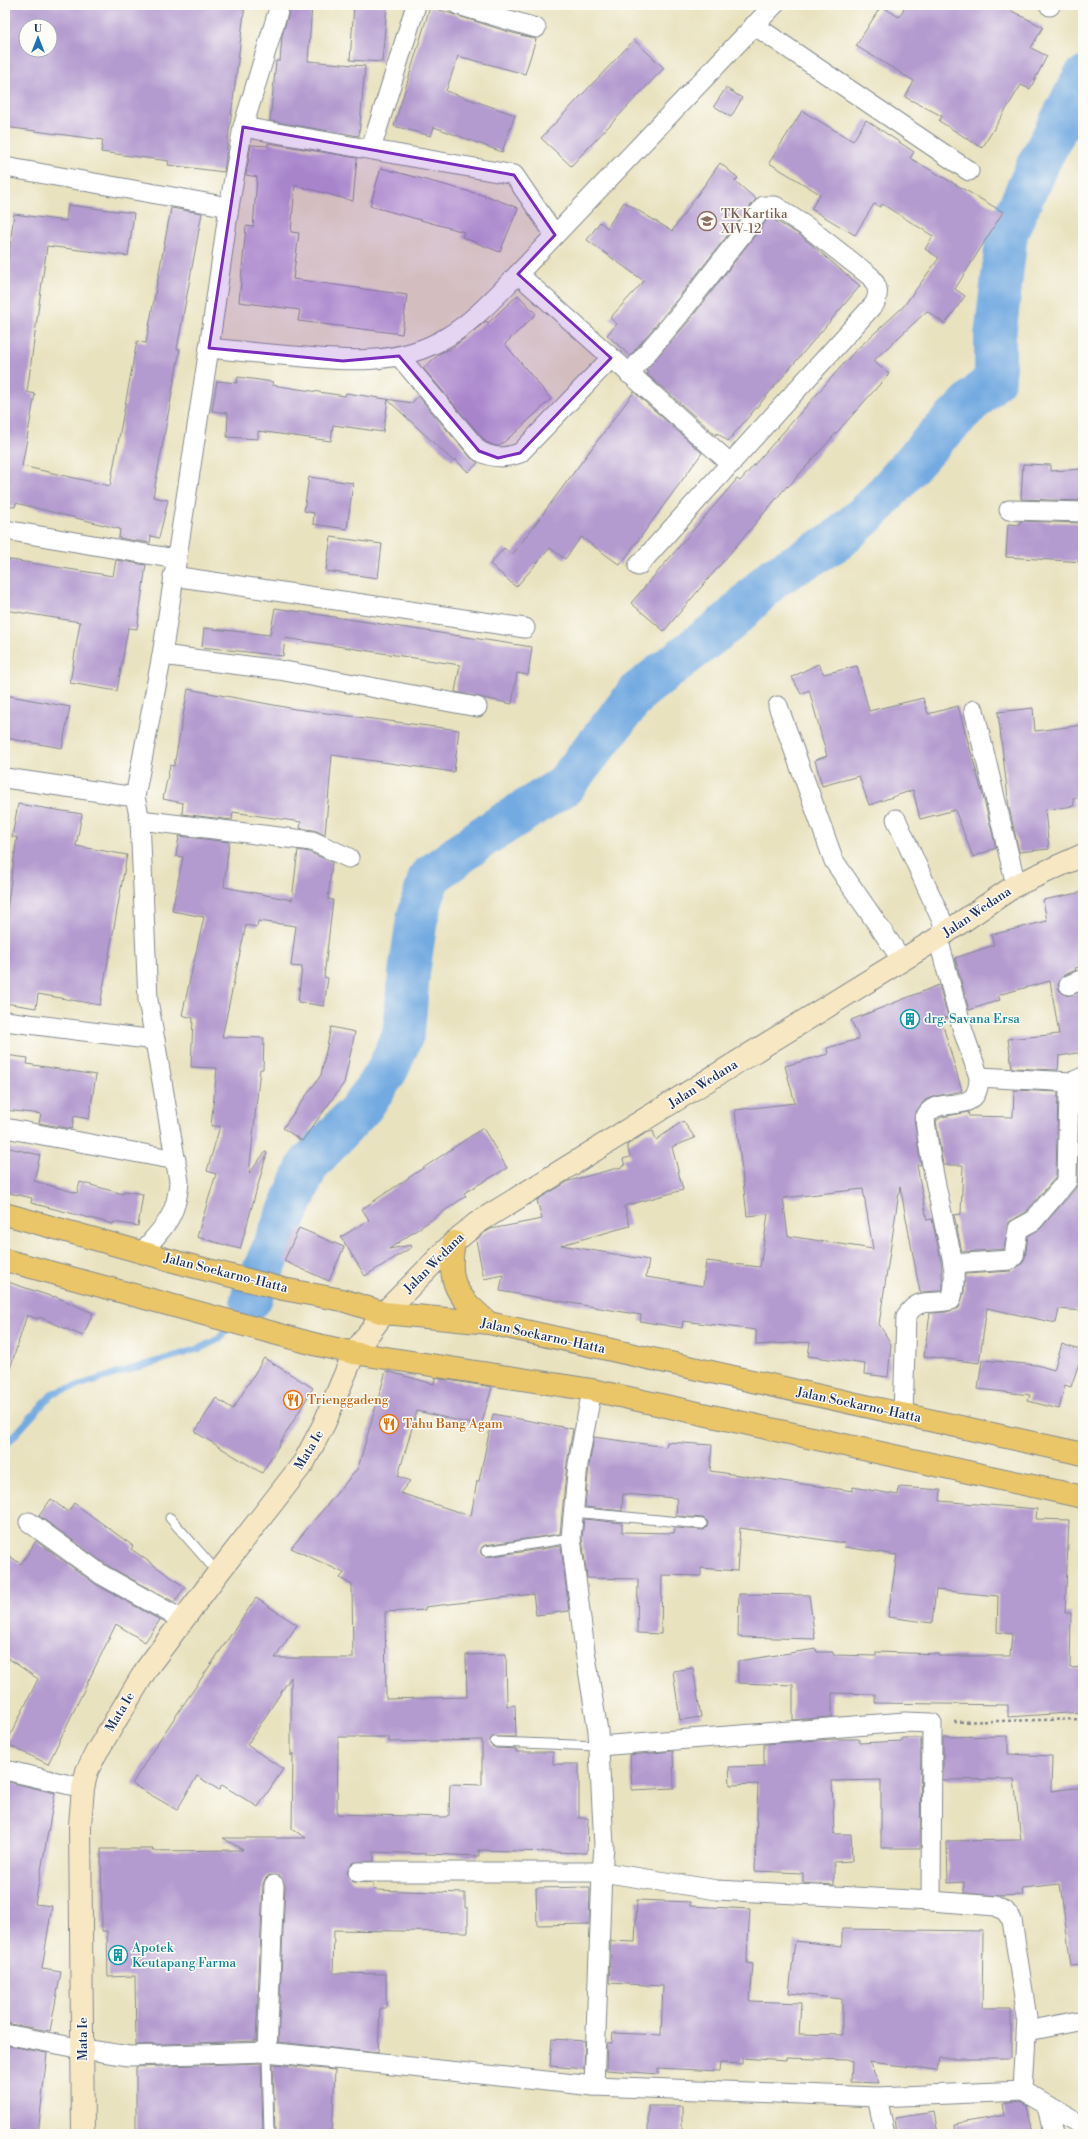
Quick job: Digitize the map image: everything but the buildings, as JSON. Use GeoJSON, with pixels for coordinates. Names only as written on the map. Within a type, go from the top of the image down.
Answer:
{"type":"FeatureCollection","features":[{"type":"Feature","properties":{"kind":"highway","name":"Jalan Soekarno-Hatta"},"geometry":{"type":"LineString","coordinates":[[5,1214],[143,1251],[184,1264],[283,1289],[342,1300],[384,1313],[489,1323],[1083,1454]]}},
{"type":"Feature","properties":{"kind":"highway"},"geometry":{"type":"LineString","coordinates":[[454,1242],[451,1264],[453,1279],[461,1298],[489,1323]]}},
{"type":"Feature","properties":{"kind":"highway"},"geometry":{"type":"LineString","coordinates":[[5,1260],[354,1353],[592,1390],[1083,1497]]}},
{"type":"Feature","properties":{"kind":"street"},"geometry":{"type":"LineString","coordinates":[[143,1251],[168,1223],[178,1200],[179,1181],[148,1000],[140,820],[135,797],[162,655],[229,207],[243,127],[280,5]]}},
{"type":"Feature","properties":{"kind":"street"},"geometry":{"type":"LineString","coordinates":[[371,149],[416,5]]}},
{"type":"Feature","properties":{"kind":"street"},"geometry":{"type":"LineString","coordinates":[[458,5],[536,28]]}},
{"type":"Feature","properties":{"kind":"street"},"geometry":{"type":"LineString","coordinates":[[209,348],[343,361],[380,360],[423,349],[448,337],[478,314],[518,274],[774,5]]}},
{"type":"Feature","properties":{"kind":"street"},"geometry":{"type":"LineString","coordinates":[[754,25],[969,171]]}},
{"type":"Feature","properties":{"kind":"street"},"geometry":{"type":"LineString","coordinates":[[243,127],[514,175],[555,235]]}},
{"type":"Feature","properties":{"kind":"street"},"geometry":{"type":"LineString","coordinates":[[5,167],[229,207]]}},
{"type":"Feature","properties":{"kind":"street"},"geometry":{"type":"LineString","coordinates":[[629,374],[680,314],[764,206],[775,206],[810,230],[870,276],[878,289],[875,303],[638,566]]}},
{"type":"Feature","properties":{"kind":"street"},"geometry":{"type":"LineString","coordinates":[[518,274],[731,464]]}},
{"type":"Feature","properties":{"kind":"street"},"geometry":{"type":"LineString","coordinates":[[399,356],[479,452],[498,458],[508,457],[520,453],[611,358]]}},
{"type":"Feature","properties":{"kind":"street"},"geometry":{"type":"LineString","coordinates":[[1009,510],[1083,512]]}},
{"type":"Feature","properties":{"kind":"street"},"geometry":{"type":"LineString","coordinates":[[5,530],[174,567],[525,628]]}},
{"type":"Feature","properties":{"kind":"street"},"geometry":{"type":"LineString","coordinates":[[162,655],[279,670],[477,706]]}},
{"type":"Feature","properties":{"kind":"street"},"geometry":{"type":"LineString","coordinates":[[778,706],[834,861],[902,960]]}},
{"type":"Feature","properties":{"kind":"street"},"geometry":{"type":"LineString","coordinates":[[974,710],[1016,885]]}},
{"type":"Feature","properties":{"kind":"street"},"geometry":{"type":"LineString","coordinates":[[5,778],[135,797]]}},
{"type":"Feature","properties":{"kind":"street"},"geometry":{"type":"LineString","coordinates":[[896,819],[942,935],[963,1030],[979,1077],[978,1089],[972,1099],[965,1103],[934,1107],[928,1111],[925,1118],[955,1274],[955,1288],[951,1300],[941,1302],[923,1301],[912,1306],[906,1316],[903,1414]]}},
{"type":"Feature","properties":{"kind":"street"},"geometry":{"type":"LineString","coordinates":[[140,820],[312,841],[349,858]]}},
{"type":"Feature","properties":{"kind":"street","name":"Jalan Wedana"},"geometry":{"type":"LineString","coordinates":[[354,1353],[384,1313],[454,1242],[477,1223],[942,935],[1016,885],[1083,855]]}},
{"type":"Feature","properties":{"kind":"street"},"geometry":{"type":"LineString","coordinates":[[5,1021],[156,1040]]}},
{"type":"Feature","properties":{"kind":"street"},"geometry":{"type":"LineString","coordinates":[[979,1077],[1077,1079]]}},
{"type":"Feature","properties":{"kind":"street"},"geometry":{"type":"LineString","coordinates":[[953,1264],[1010,1260],[1014,1256],[1018,1229],[1033,1221],[1067,1181],[1069,1090],[1077,1079]]}},
{"type":"Feature","properties":{"kind":"street"},"geometry":{"type":"LineString","coordinates":[[5,1128],[176,1160]]}},
{"type":"Feature","properties":{"kind":"street","name":"Mata Ie"},"geometry":{"type":"LineString","coordinates":[[83,2134],[80,1825],[83,1788],[87,1771],[96,1753],[147,1668],[304,1462],[324,1424],[354,1353]]}},
{"type":"Feature","properties":{"kind":"street"},"geometry":{"type":"LineString","coordinates":[[592,1390],[578,1464],[572,1538],[585,1651],[599,1746],[604,1846],[594,2086]]}},
{"type":"Feature","properties":{"kind":"street"},"geometry":{"type":"LineString","coordinates":[[29,1522],[102,1575],[183,1620]]}},
{"type":"Feature","properties":{"kind":"street"},"geometry":{"type":"LineString","coordinates":[[599,1746],[905,1722],[932,1723],[931,1900]]}},
{"type":"Feature","properties":{"kind":"street"},"geometry":{"type":"LineString","coordinates":[[5,1770],[83,1788]]}},
{"type":"Feature","properties":{"kind":"street"},"geometry":{"type":"LineString","coordinates":[[358,1872],[602,1872],[717,1890],[931,1900],[996,1906],[1005,1911],[1012,1920],[1027,2031],[1023,2091]]}},
{"type":"Feature","properties":{"kind":"street"},"geometry":{"type":"LineString","coordinates":[[268,2052],[274,1885]]}},
{"type":"Feature","properties":{"kind":"street"},"geometry":{"type":"LineString","coordinates":[[1027,2031],[1083,2020]]}},
{"type":"Feature","properties":{"kind":"street"},"geometry":{"type":"LineString","coordinates":[[5,2034],[129,2056],[268,2052],[594,2086],[877,2097],[1023,2091],[1083,2126]]}},
{"type":"Feature","properties":{"kind":"street"},"geometry":{"type":"LineString","coordinates":[[877,2097],[885,2134]]}},
{"type":"Feature","properties":{"kind":"street"},"geometry":{"type":"LineString","coordinates":[[1047,2105],[1052,2134]]}},
{"type":"Feature","properties":{"kind":"lane"},"geometry":{"type":"LineString","coordinates":[[573,1512],[702,1524]]}},
{"type":"Feature","properties":{"kind":"lane"},"geometry":{"type":"LineString","coordinates":[[170,1518],[218,1573]]}},
{"type":"Feature","properties":{"kind":"lane"},"geometry":{"type":"LineString","coordinates":[[486,1551],[572,1538]]}},
{"type":"Feature","properties":{"kind":"lane"},"geometry":{"type":"LineString","coordinates":[[495,1742],[599,1746]]}},
{"type":"Feature","properties":{"kind":"lane"},"geometry":{"type":"LineString","coordinates":[[268,2052],[269,2134]]}},
{"type":"Feature","properties":{"kind":"path"},"geometry":{"type":"LineString","coordinates":[[932,1723],[1083,1719]]}},
{"type":"Feature","properties":{"kind":"highlighted area"},"geometry":{"type":"Polygon","coordinates":[[[243,127],[514,175],[555,235],[518,274],[611,358],[520,453],[498,458],[479,451],[399,356],[343,361],[209,348],[243,127]]]}},
{"type":"Feature","properties":{"kind":"waterway"},"geometry":{"type":"LineString","coordinates":[[251,1299],[308,1165],[363,1106],[388,1069],[404,1032],[409,973],[417,919],[429,877],[484,836],[564,786],[639,691],[731,620],[773,578],[836,541],[873,508],[936,437],[995,379],[995,337],[1007,233],[1037,166],[1083,78]]}},
{"type":"Feature","properties":{"kind":"waterway"},"geometry":{"type":"LineString","coordinates":[[5,1446],[53,1393],[198,1349],[219,1339],[251,1299]]}},
{"type":"Feature","properties":{"kind":"place","name":"TK Kartika XIV-12"},"geometry":{"type":"Point","coordinates":[707,221]}},
{"type":"Feature","properties":{"kind":"place","name":"drg. Savana Ersa"},"geometry":{"type":"Point","coordinates":[910,1019]}},
{"type":"Feature","properties":{"kind":"place","name":"Trienggadeng"},"geometry":{"type":"Point","coordinates":[293,1400]}},
{"type":"Feature","properties":{"kind":"place","name":"Tahu Bang Agam"},"geometry":{"type":"Point","coordinates":[389,1424]}},
{"type":"Feature","properties":{"kind":"place","name":"Apotek Keutapang Farma"},"geometry":{"type":"Point","coordinates":[118,1955]}}]}
